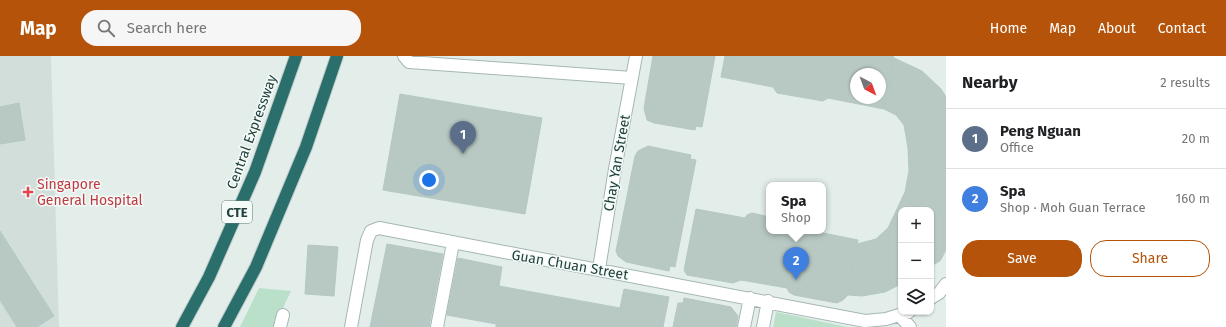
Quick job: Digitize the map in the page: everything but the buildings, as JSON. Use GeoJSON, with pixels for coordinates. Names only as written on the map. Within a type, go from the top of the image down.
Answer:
{"type":"FeatureCollection","features":[{"type":"Feature","properties":{"kind":"highway","name":"Central Expressway"},"geometry":{"type":"LineString","coordinates":[[182,327],[209,277],[255,172],[296,56]]}},
{"type":"Feature","properties":{"kind":"highway","name":"CTE"},"geometry":{"type":"LineString","coordinates":[[224,327],[256,267],[306,147],[337,56]]}},
{"type":"Feature","properties":{"kind":"street","name":"Chay Yan Street"},"geometry":{"type":"LineString","coordinates":[[600,269],[636,56]]}},
{"type":"Feature","properties":{"kind":"street"},"geometry":{"type":"LineString","coordinates":[[407,59],[632,78]]}},
{"type":"Feature","properties":{"kind":"street","name":"Guan Chuan Street"},"geometry":{"type":"LineString","coordinates":[[351,327],[367,240],[371,231],[379,228],[525,257],[600,269],[882,323],[902,315]]}},
{"type":"Feature","properties":{"kind":"street"},"geometry":{"type":"LineString","coordinates":[[437,327],[453,242]]}},
{"type":"Feature","properties":{"kind":"street"},"geometry":{"type":"LineString","coordinates":[[934,295],[946,284]]}},
{"type":"Feature","properties":{"kind":"street"},"geometry":{"type":"LineString","coordinates":[[744,327],[750,298]]}},
{"type":"Feature","properties":{"kind":"street"},"geometry":{"type":"LineString","coordinates":[[763,327],[768,301]]}},
{"type":"Feature","properties":{"kind":"street"},"geometry":{"type":"LineString","coordinates":[[280,327],[283,315]]}},
{"type":"Feature","properties":{"kind":"street"},"geometry":{"type":"LineString","coordinates":[[904,315],[910,327]]}},
{"type":"Feature","properties":{"kind":"shaded area","name":"Singapore General Hospital"},"geometry":{"type":"Polygon","coordinates":[[[0,56],[51,56],[59,327],[0,327],[0,56]]]}},
{"type":"Feature","properties":{"kind":"green space"},"geometry":{"type":"Polygon","coordinates":[[[259,288],[291,291],[274,327],[240,327],[259,288]]]}},
{"type":"Feature","properties":{"kind":"green space"},"geometry":{"type":"Polygon","coordinates":[[[776,312],[847,327],[773,327],[776,312]]]}},
{"type":"Feature","properties":{"kind":"place","name":"Peng Nguan"},"geometry":{"type":"Point","coordinates":[463,154]}},
{"type":"Feature","properties":{"kind":"place","name":"Singapore General Hospital"},"geometry":{"type":"Point","coordinates":[28,192]}},
{"type":"Feature","properties":{"kind":"place","name":"Spa"},"geometry":{"type":"Point","coordinates":[796,280]}}]}
